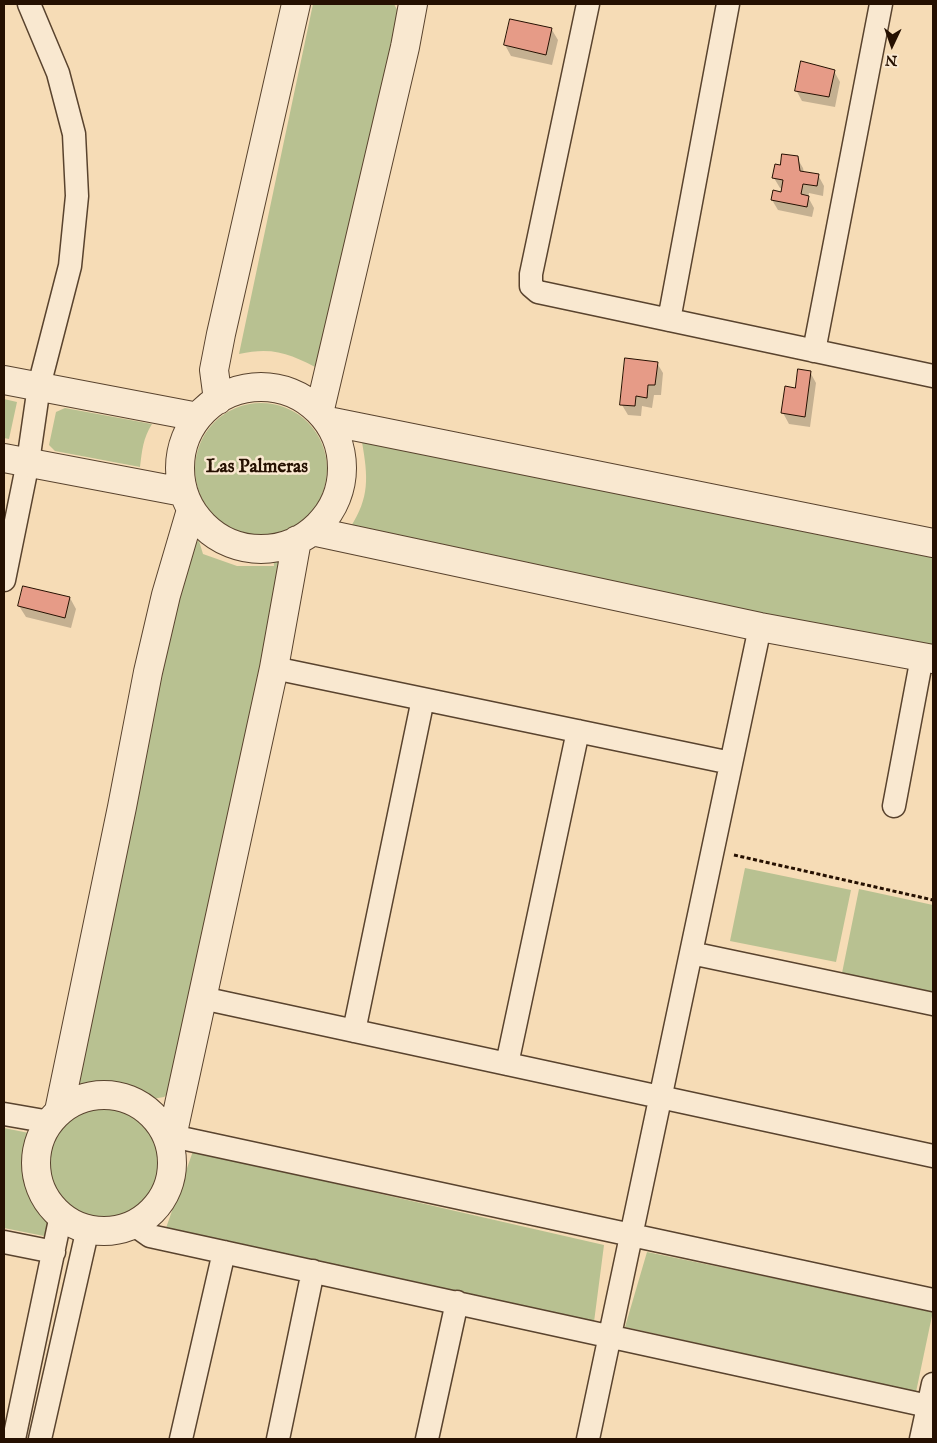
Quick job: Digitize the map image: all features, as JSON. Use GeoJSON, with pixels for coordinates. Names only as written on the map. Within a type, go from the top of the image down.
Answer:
{"type":"FeatureCollection","features":[{"type":"Feature","properties":{"kind":"street"},"geometry":{"type":"LineString","coordinates":[[4,580],[16,460],[39,386],[70,266],[77,196],[74,134],[58,73],[33,10],[28,4]]}},
{"type":"Feature","properties":{"kind":"street"},"geometry":{"type":"LineString","coordinates":[[218,400],[214,370],[296,4]]}},
{"type":"Feature","properties":{"kind":"street"},"geometry":{"type":"LineString","coordinates":[[413,4],[324,415],[335,436],[342,460],[340,486],[330,510],[305,535],[288,544],[261,549],[233,544],[209,531],[187,501],[181,485],[180,457],[188,431],[205,409],[226,394],[251,388],[277,388],[301,398],[324,415],[933,543]]}},
{"type":"Feature","properties":{"kind":"street"},"geometry":{"type":"LineString","coordinates":[[588,4],[530,274],[531,286],[538,292],[933,376]]}},
{"type":"Feature","properties":{"kind":"street"},"geometry":{"type":"LineString","coordinates":[[669,320],[728,4]]}},
{"type":"Feature","properties":{"kind":"street"},"geometry":{"type":"LineString","coordinates":[[814,351],[881,4]]}},
{"type":"Feature","properties":{"kind":"street"},"geometry":{"type":"LineString","coordinates":[[4,380],[198,417]]}},
{"type":"Feature","properties":{"kind":"street"},"geometry":{"type":"LineString","coordinates":[[16,460],[187,501]]}},
{"type":"Feature","properties":{"kind":"street"},"geometry":{"type":"LineString","coordinates":[[187,501],[148,672],[120,817],[54,1117],[40,1142],[36,1164],[43,1192],[51,1205],[74,1224],[103,1230],[133,1224],[152,1210],[166,1191],[172,1161],[171,1141],[274,668],[305,535]]}},
{"type":"Feature","properties":{"kind":"street"},"geometry":{"type":"LineString","coordinates":[[305,535],[760,627],[928,658],[894,806]]}},
{"type":"Feature","properties":{"kind":"street"},"geometry":{"type":"LineString","coordinates":[[588,1439],[760,627]]}},
{"type":"Feature","properties":{"kind":"street"},"geometry":{"type":"LineString","coordinates":[[274,668],[731,763]]}},
{"type":"Feature","properties":{"kind":"street"},"geometry":{"type":"LineString","coordinates":[[354,1031],[423,699]]}},
{"type":"Feature","properties":{"kind":"street"},"geometry":{"type":"LineString","coordinates":[[507,1064],[578,731]]}},
{"type":"Feature","properties":{"kind":"street"},"geometry":{"type":"LineString","coordinates":[[692,953],[933,1004]]}},
{"type":"Feature","properties":{"kind":"street"},"geometry":{"type":"LineString","coordinates":[[202,998],[933,1156]]}},
{"type":"Feature","properties":{"kind":"street"},"geometry":{"type":"LineString","coordinates":[[4,1114],[54,1117],[72,1103],[86,1097],[116,1096],[131,1100],[144,1108],[155,1119],[171,1141],[632,1235],[933,1300]]}},
{"type":"Feature","properties":{"kind":"street"},"geometry":{"type":"LineString","coordinates":[[14,1439],[61,1215]]}},
{"type":"Feature","properties":{"kind":"street"},"geometry":{"type":"LineString","coordinates":[[133,1224],[150,1236],[928,1406]]}},
{"type":"Feature","properties":{"kind":"street"},"geometry":{"type":"LineString","coordinates":[[40,1439],[88,1228]]}},
{"type":"Feature","properties":{"kind":"street"},"geometry":{"type":"LineString","coordinates":[[4,1242],[54,1252]]}},
{"type":"Feature","properties":{"kind":"street"},"geometry":{"type":"LineString","coordinates":[[181,1439],[224,1252]]}},
{"type":"Feature","properties":{"kind":"street"},"geometry":{"type":"LineString","coordinates":[[278,1439],[313,1271]]}},
{"type":"Feature","properties":{"kind":"street"},"geometry":{"type":"LineString","coordinates":[[427,1439],[457,1302]]}},
{"type":"Feature","properties":{"kind":"street"},"geometry":{"type":"LineString","coordinates":[[921,1439],[933,1384]]}},
{"type":"Feature","properties":{"kind":"path"},"geometry":{"type":"LineString","coordinates":[[713,851],[933,900]]}},
{"type":"Feature","properties":{"kind":"green space"},"geometry":{"type":"Polygon","coordinates":[[[313,4],[394,4],[400,15],[323,371],[302,360],[283,354],[263,351],[239,354],[313,4]]]}},
{"type":"Feature","properties":{"kind":"green space"},"geometry":{"type":"Polygon","coordinates":[[[4,399],[17,402],[9,439],[4,438],[4,399]]]}},
{"type":"Feature","properties":{"kind":"green space"},"geometry":{"type":"Polygon","coordinates":[[[261,403],[286,408],[297,414],[307,423],[316,433],[322,444],[327,469],[322,494],[316,505],[307,515],[297,524],[286,530],[261,535],[236,530],[225,524],[215,515],[206,505],[200,494],[195,469],[200,444],[206,433],[215,423],[225,414],[236,408],[261,403]]]}},
{"type":"Feature","properties":{"kind":"green space"},"geometry":{"type":"Polygon","coordinates":[[[65,408],[152,424],[142,450],[140,467],[55,451],[49,445],[56,412],[65,408]]]}},
{"type":"Feature","properties":{"kind":"green space"},"geometry":{"type":"Polygon","coordinates":[[[362,442],[933,557],[933,649],[350,528],[357,517],[366,487],[362,442]]]}},
{"type":"Feature","properties":{"kind":"green space"},"geometry":{"type":"Polygon","coordinates":[[[199,541],[203,554],[237,566],[274,566],[273,556],[283,563],[171,1091],[164,1097],[152,1099],[133,1091],[102,1083],[81,1084],[73,1077],[189,544],[199,541]]]}},
{"type":"Feature","properties":{"kind":"green space"},"geometry":{"type":"Polygon","coordinates":[[[745,868],[851,890],[836,962],[730,941],[745,868]]]}},
{"type":"Feature","properties":{"kind":"green space"},"geometry":{"type":"Polygon","coordinates":[[[859,889],[933,905],[933,997],[841,978],[859,889]]]}},
{"type":"Feature","properties":{"kind":"green space"},"geometry":{"type":"Polygon","coordinates":[[[104,1105],[126,1110],[144,1122],[156,1140],[161,1162],[156,1184],[144,1202],[126,1214],[104,1219],[82,1214],[64,1202],[52,1184],[47,1162],[52,1140],[64,1122],[82,1110],[104,1105]]]}},
{"type":"Feature","properties":{"kind":"green space"},"geometry":{"type":"Polygon","coordinates":[[[4,1128],[29,1133],[24,1169],[34,1194],[49,1222],[49,1237],[4,1228],[4,1128]]]}},
{"type":"Feature","properties":{"kind":"green space"},"geometry":{"type":"Polygon","coordinates":[[[193,1151],[604,1245],[594,1322],[166,1228],[193,1151]]]}},
{"type":"Feature","properties":{"kind":"green space"},"geometry":{"type":"Polygon","coordinates":[[[647,1252],[933,1311],[916,1392],[625,1327],[647,1252]]]}},
{"type":"Feature","properties":{"kind":"building"},"geometry":{"type":"Polygon","coordinates":[[[510,19],[552,28],[546,55],[504,45],[510,19]]]}},
{"type":"Feature","properties":{"kind":"building"},"geometry":{"type":"Polygon","coordinates":[[[801,61],[835,70],[829,97],[795,91],[801,61]]]}},
{"type":"Feature","properties":{"kind":"building"},"geometry":{"type":"Polygon","coordinates":[[[782,154],[798,156],[800,171],[819,174],[817,186],[803,184],[801,194],[809,196],[807,207],[771,200],[773,190],[781,192],[783,180],[772,178],[775,164],[780,165],[782,154]]]}},
{"type":"Feature","properties":{"kind":"building"},"geometry":{"type":"Polygon","coordinates":[[[625,358],[658,362],[655,385],[648,385],[647,398],[636,396],[635,406],[620,405],[625,358]]]}},
{"type":"Feature","properties":{"kind":"building"},"geometry":{"type":"Polygon","coordinates":[[[798,369],[811,371],[805,417],[781,413],[785,386],[795,388],[798,369]]]}},
{"type":"Feature","properties":{"kind":"building"},"geometry":{"type":"Polygon","coordinates":[[[23,586],[70,597],[65,618],[18,606],[23,586]]]}},
{"type":"Feature","properties":{"kind":"district","name":"Las Palmeras"},"geometry":{"type":"Point","coordinates":[257,468]}}]}
